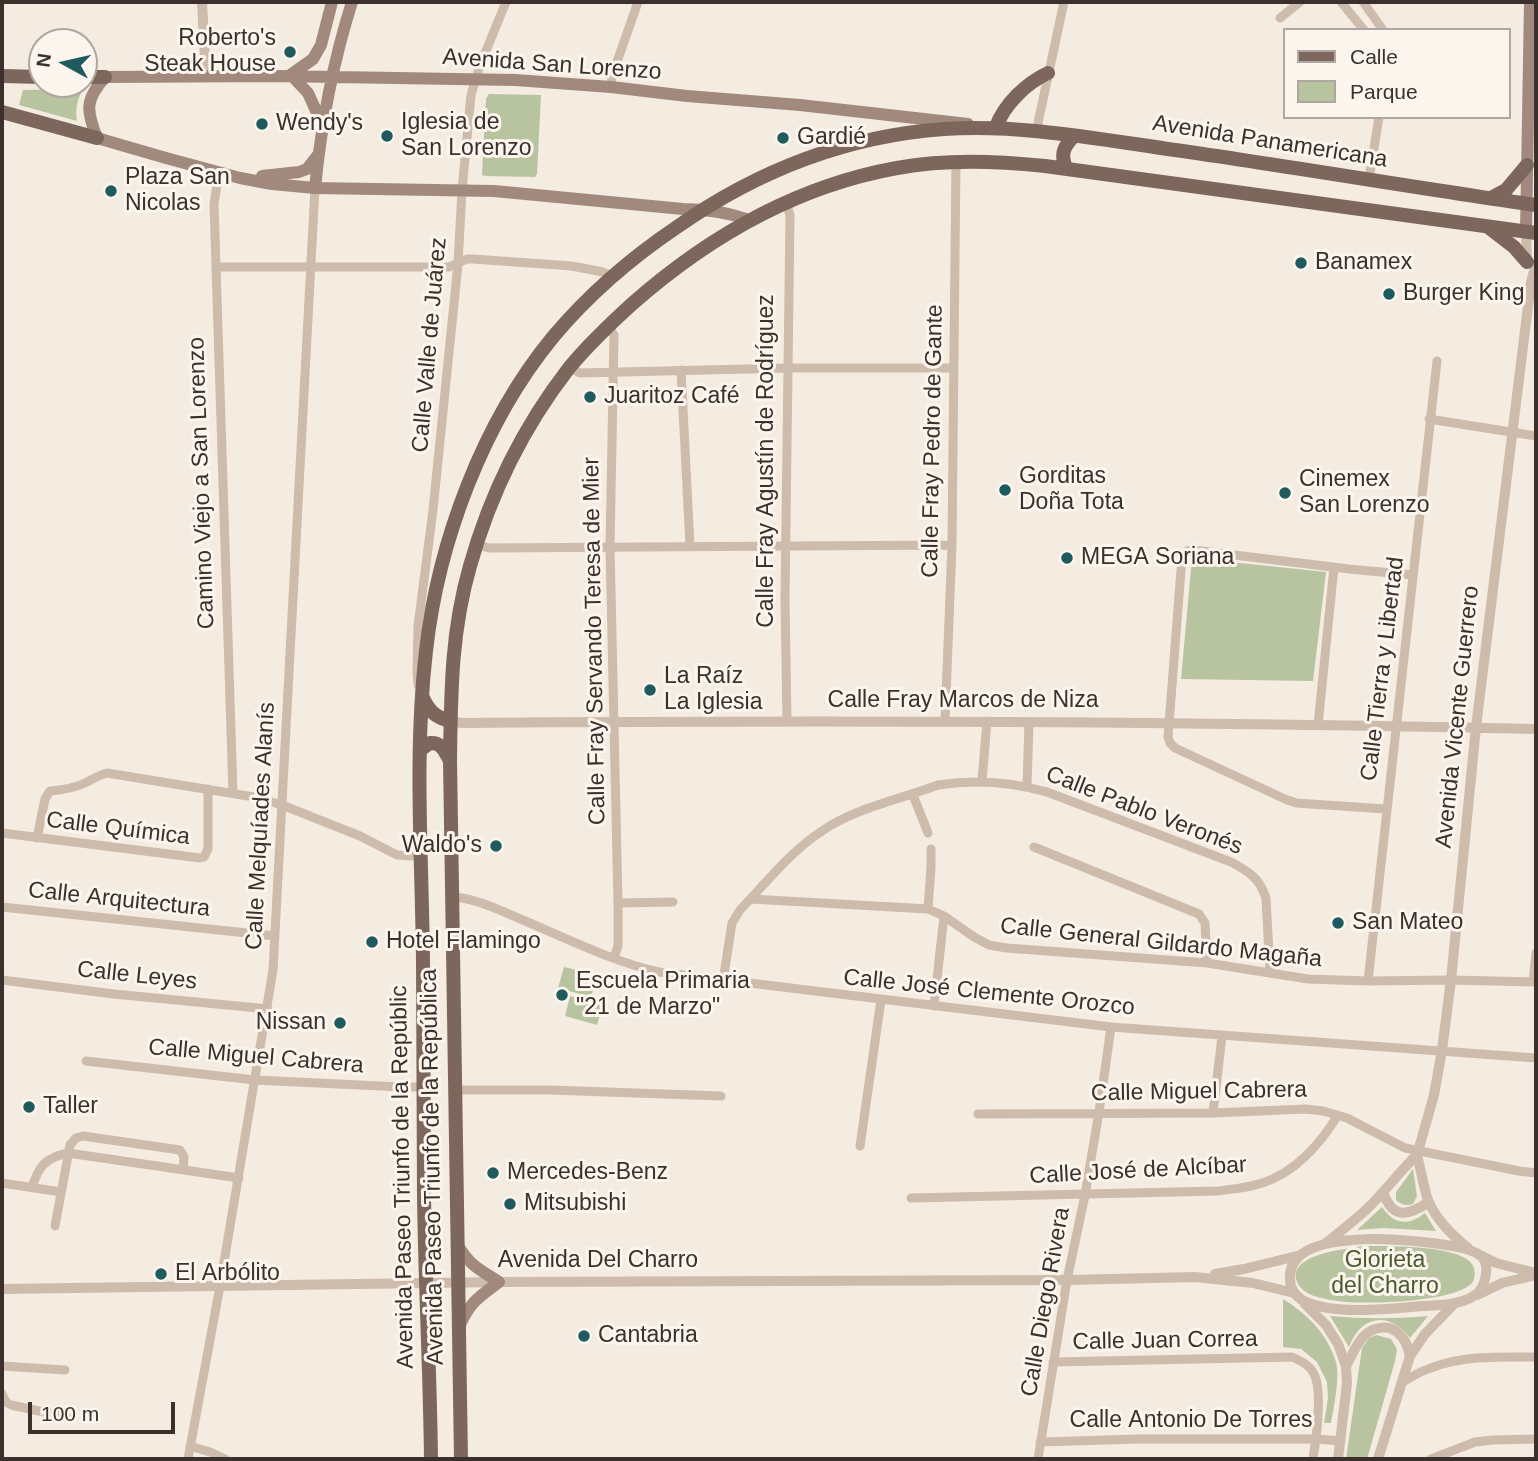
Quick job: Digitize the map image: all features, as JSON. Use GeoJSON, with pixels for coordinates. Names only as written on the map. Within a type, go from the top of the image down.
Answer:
{"type":"FeatureCollection","features":[{"type":"Feature","properties":{"kind":"main road"},"geometry":{"type":"LineString","coordinates":[[323,124],[308,93],[291,77],[313,59],[321,45],[332,2]]}},
{"type":"Feature","properties":{"kind":"main road"},"geometry":{"type":"LineString","coordinates":[[315,188],[323,124],[352,2]]}},
{"type":"Feature","properties":{"kind":"main road","name":"Avenida Vicente Guerrero"},"geometry":{"type":"LineString","coordinates":[[1530,2],[1527,165],[1531,232]]}},
{"type":"Feature","properties":{"kind":"main road"},"geometry":{"type":"LineString","coordinates":[[996,127],[1004,111],[1024,89],[1033,80],[1048,73]]}},
{"type":"Feature","properties":{"kind":"main road"},"geometry":{"type":"LineString","coordinates":[[2,76],[28,77]]}},
{"type":"Feature","properties":{"kind":"main road"},"geometry":{"type":"LineString","coordinates":[[98,77],[105,77]]}},
{"type":"Feature","properties":{"kind":"main road","name":"Avenida San Lorenzo"},"geometry":{"type":"LineString","coordinates":[[105,77],[515,80],[822,107],[996,127]]}},
{"type":"Feature","properties":{"kind":"main road"},"geometry":{"type":"LineString","coordinates":[[97,138],[90,121],[89,102],[105,77]]}},
{"type":"Feature","properties":{"kind":"main road"},"geometry":{"type":"LineString","coordinates":[[2,112],[240,178],[272,184],[315,188],[463,190],[704,209],[749,220]]}},
{"type":"Feature","properties":{"kind":"main road","name":"Avenida Panamericana"},"geometry":{"type":"LineString","coordinates":[[996,127],[1074,136],[1531,204]]}},
{"type":"Feature","properties":{"kind":"main road","name":"Avenida Paseo Triunfo de la Repúblic"},"geometry":{"type":"LineString","coordinates":[[431,1459],[426,1284],[420,750],[422,697],[427,639],[439,578],[458,512],[484,449],[508,403],[550,341],[578,309],[612,276],[656,241],[704,209],[776,169],[838,148],[907,133],[996,127]]}},
{"type":"Feature","properties":{"kind":"main road"},"geometry":{"type":"LineString","coordinates":[[1074,136],[1063,151],[1066,168],[1531,232]]}},
{"type":"Feature","properties":{"kind":"main road"},"geometry":{"type":"LineString","coordinates":[[240,178],[299,172],[307,169],[318,155]]}},
{"type":"Feature","properties":{"kind":"main road","name":"Avenida Paseo Triunfo de la República"},"geometry":{"type":"LineString","coordinates":[[461,1459],[450,760],[451,669],[460,604],[476,544],[502,481],[546,400],[570,368],[608,326],[683,262],[749,220],[817,189],[897,168],[956,162],[1021,163],[1066,168]]}},
{"type":"Feature","properties":{"kind":"main road"},"geometry":{"type":"LineString","coordinates":[[1491,198],[1506,190],[1527,165]]}},
{"type":"Feature","properties":{"kind":"main road"},"geometry":{"type":"LineString","coordinates":[[1487,226],[1534,264]]}},
{"type":"Feature","properties":{"kind":"main road"},"geometry":{"type":"LineString","coordinates":[[422,697],[432,714],[450,720]]}},
{"type":"Feature","properties":{"kind":"main road"},"geometry":{"type":"LineString","coordinates":[[420,750],[430,743],[439,744],[450,760]]}},
{"type":"Feature","properties":{"kind":"main road"},"geometry":{"type":"LineString","coordinates":[[457,1244],[473,1266],[499,1282],[475,1300],[459,1327]]}},
{"type":"Feature","properties":{"kind":"street"},"geometry":{"type":"LineString","coordinates":[[202,2],[206,77]]}},
{"type":"Feature","properties":{"kind":"street","name":"Calle Valle de Juárez"},"geometry":{"type":"LineString","coordinates":[[422,697],[416,672],[418,626],[433,510],[458,264],[471,95],[506,2]]}},
{"type":"Feature","properties":{"kind":"street"},"geometry":{"type":"LineString","coordinates":[[611,87],[612,76],[638,2]]}},
{"type":"Feature","properties":{"kind":"street"},"geometry":{"type":"LineString","coordinates":[[1036,132],[1064,2]]}},
{"type":"Feature","properties":{"kind":"street"},"geometry":{"type":"LineString","coordinates":[[1280,18],[1300,2]]}},
{"type":"Feature","properties":{"kind":"street"},"geometry":{"type":"LineString","coordinates":[[1341,2],[1360,28]]}},
{"type":"Feature","properties":{"kind":"street"},"geometry":{"type":"LineString","coordinates":[[1363,2],[1381,28]]}},
{"type":"Feature","properties":{"kind":"street"},"geometry":{"type":"LineString","coordinates":[[1369,179],[1379,119]]}},
{"type":"Feature","properties":{"kind":"street","name":"Calle Fray Pedro de Gante"},"geometry":{"type":"LineString","coordinates":[[945,720],[952,544],[956,162]]}},
{"type":"Feature","properties":{"kind":"street","name":"Camino Viejo a San Lorenzo"},"geometry":{"type":"LineString","coordinates":[[224,173],[217,185],[215,204],[233,793]]}},
{"type":"Feature","properties":{"kind":"street","name":"Calle Melquíades Alanís"},"geometry":{"type":"LineString","coordinates":[[188,1459],[239,1178],[273,970],[315,188]]}},
{"type":"Feature","properties":{"kind":"street","name":"Calle Fray Agustín de Rodríguez"},"geometry":{"type":"LineString","coordinates":[[786,202],[790,215],[786,546],[788,721]]}},
{"type":"Feature","properties":{"kind":"street","name":"Avenida Vicente Guerrero"},"geometry":{"type":"LineString","coordinates":[[1418,1153],[1434,1095],[1451,980],[1476,727],[1534,264],[1531,232]]}},
{"type":"Feature","properties":{"kind":"street"},"geometry":{"type":"LineString","coordinates":[[216,267],[449,267],[472,259],[572,266],[612,276]]}},
{"type":"Feature","properties":{"kind":"street","name":"Calle Fray Servando Teresa de Mier"},"geometry":{"type":"LineString","coordinates":[[608,326],[614,335],[610,547],[618,903],[618,946],[614,958]]}},
{"type":"Feature","properties":{"kind":"street","name":"Calle Tierra y Libertad"},"geometry":{"type":"LineString","coordinates":[[1368,981],[1437,361]]}},
{"type":"Feature","properties":{"kind":"street"},"geometry":{"type":"LineString","coordinates":[[570,368],[580,373],[788,368],[954,368]]}},
{"type":"Feature","properties":{"kind":"street"},"geometry":{"type":"LineString","coordinates":[[681,370],[690,546]]}},
{"type":"Feature","properties":{"kind":"street"},"geometry":{"type":"LineString","coordinates":[[1429,419],[1536,436]]}},
{"type":"Feature","properties":{"kind":"street"},"geometry":{"type":"LineString","coordinates":[[476,544],[489,548],[952,544]]}},
{"type":"Feature","properties":{"kind":"street"},"geometry":{"type":"LineString","coordinates":[[1386,810],[1306,804],[1285,799],[1175,748],[1170,743],[1168,737],[1182,557],[1187,551],[1193,550],[1413,575]]}},
{"type":"Feature","properties":{"kind":"street"},"geometry":{"type":"LineString","coordinates":[[1318,725],[1334,567]]}},
{"type":"Feature","properties":{"kind":"street","name":"Calle Fray Marcos de Niza"},"geometry":{"type":"LineString","coordinates":[[450,720],[462,723],[615,723],[945,720],[1536,729]]}},
{"type":"Feature","properties":{"kind":"street"},"geometry":{"type":"LineString","coordinates":[[982,781],[987,721]]}},
{"type":"Feature","properties":{"kind":"street"},"geometry":{"type":"LineString","coordinates":[[1027,787],[1028,722]]}},
{"type":"Feature","properties":{"kind":"street"},"geometry":{"type":"LineString","coordinates":[[37,838],[45,799],[50,791],[78,786],[107,773],[254,797],[282,805],[360,836],[397,855],[412,856],[421,852]]}},
{"type":"Feature","properties":{"kind":"street","name":"Calle Pablo Veronés"},"geometry":{"type":"LineString","coordinates":[[723,981],[732,923],[740,910],[806,842],[845,817],[938,785],[982,781],[1047,792],[1219,857],[1247,871],[1257,879],[1266,898],[1270,973]]}},
{"type":"Feature","properties":{"kind":"street","name":"Calle Química"},"geometry":{"type":"LineString","coordinates":[[2,833],[200,858],[208,849],[208,789]]}},
{"type":"Feature","properties":{"kind":"street"},"geometry":{"type":"LineString","coordinates":[[913,795],[928,833]]}},
{"type":"Feature","properties":{"kind":"street"},"geometry":{"type":"LineString","coordinates":[[1034,847],[1199,914],[1205,923],[1206,963]]}},
{"type":"Feature","properties":{"kind":"street"},"geometry":{"type":"LineString","coordinates":[[928,909],[931,849]]}},
{"type":"Feature","properties":{"kind":"street","name":"Calle José Clemente Orozco"},"geometry":{"type":"LineString","coordinates":[[452,897],[489,906],[614,958],[659,972],[1111,1027],[1536,1058]]}},
{"type":"Feature","properties":{"kind":"street","name":"Calle General Gildardo Magaña"},"geometry":{"type":"LineString","coordinates":[[751,899],[928,909],[944,916],[989,945],[1007,948],[1206,963],[1308,979],[1535,982]]}},
{"type":"Feature","properties":{"kind":"street"},"geometry":{"type":"LineString","coordinates":[[618,903],[673,902]]}},
{"type":"Feature","properties":{"kind":"street","name":"Calle Arquitectura"},"geometry":{"type":"LineString","coordinates":[[2,907],[275,936]]}},
{"type":"Feature","properties":{"kind":"street"},"geometry":{"type":"LineString","coordinates":[[934,1006],[944,916]]}},
{"type":"Feature","properties":{"kind":"street"},"geometry":{"type":"LineString","coordinates":[[1535,982],[1536,953]]}},
{"type":"Feature","properties":{"kind":"street","name":"Calle Leyes"},"geometry":{"type":"LineString","coordinates":[[2,980],[268,1009]]}},
{"type":"Feature","properties":{"kind":"street"},"geometry":{"type":"LineString","coordinates":[[860,1146],[881,1000]]}},
{"type":"Feature","properties":{"kind":"street","name":"Calle Diego Rivera"},"geometry":{"type":"LineString","coordinates":[[1038,1459],[1067,1280],[1085,1195],[1111,1027]]}},
{"type":"Feature","properties":{"kind":"street"},"geometry":{"type":"LineString","coordinates":[[1213,1113],[1222,1036]]}},
{"type":"Feature","properties":{"kind":"street","name":"Calle Miguel Cabrera"},"geometry":{"type":"LineString","coordinates":[[86,1060],[255,1080],[424,1087]]}},
{"type":"Feature","properties":{"kind":"street"},"geometry":{"type":"LineString","coordinates":[[455,1090],[550,1090],[721,1096]]}},
{"type":"Feature","properties":{"kind":"street","name":"Calle Miguel Cabrera"},"geometry":{"type":"LineString","coordinates":[[978,1114],[1213,1113],[1306,1109],[1338,1115],[1418,1153],[1536,1173]]}},
{"type":"Feature","properties":{"kind":"street","name":"Calle José de Alcíbar"},"geometry":{"type":"LineString","coordinates":[[911,1198],[1239,1189],[1264,1183],[1285,1172],[1311,1152],[1338,1115]]}},
{"type":"Feature","properties":{"kind":"street"},"geometry":{"type":"LineString","coordinates":[[55,1226],[70,1145],[78,1137],[180,1150],[183,1155],[183,1170]]}},
{"type":"Feature","properties":{"kind":"street"},"geometry":{"type":"LineString","coordinates":[[32,1187],[42,1165],[54,1157],[68,1153],[239,1178]]}},
{"type":"Feature","properties":{"kind":"street"},"geometry":{"type":"LineString","coordinates":[[1325,1244],[1367,1208],[1418,1153]]}},
{"type":"Feature","properties":{"kind":"street"},"geometry":{"type":"LineString","coordinates":[[1418,1153],[1429,1202],[1452,1235],[1496,1263],[1536,1274]]}},
{"type":"Feature","properties":{"kind":"street"},"geometry":{"type":"LineString","coordinates":[[2,1183],[61,1192]]}},
{"type":"Feature","properties":{"kind":"street"},"geometry":{"type":"LineString","coordinates":[[1383,1192],[1387,1202],[1398,1213],[1416,1211],[1429,1202]]}},
{"type":"Feature","properties":{"kind":"street"},"geometry":{"type":"LineString","coordinates":[[1325,1244],[1391,1239],[1434,1243],[1477,1253],[1486,1266],[1482,1286],[1477,1295]]}},
{"type":"Feature","properties":{"kind":"street","name":"Avenida Del Charro"},"geometry":{"type":"LineString","coordinates":[[1195,1277],[1297,1256],[1325,1244]]}},
{"type":"Feature","properties":{"kind":"street"},"geometry":{"type":"LineString","coordinates":[[1297,1256],[1290,1272],[1291,1285],[1297,1296],[1326,1325],[1338,1344],[1346,1366],[1347,1383],[1338,1459]]}},
{"type":"Feature","properties":{"kind":"street"},"geometry":{"type":"LineString","coordinates":[[1378,1459],[1410,1356],[1425,1334],[1455,1303],[1502,1283],[1536,1274]]}},
{"type":"Feature","properties":{"kind":"street","name":"Avenida Del Charro"},"geometry":{"type":"LineString","coordinates":[[2,1289],[1195,1277],[1253,1283],[1297,1296],[1319,1306],[1339,1309],[1368,1310],[1455,1303]]}},
{"type":"Feature","properties":{"kind":"street"},"geometry":{"type":"LineString","coordinates":[[1346,1366],[1363,1337],[1376,1328],[1395,1330],[1406,1342],[1410,1356]]}},
{"type":"Feature","properties":{"kind":"street","name":"Calle Juan Correa"},"geometry":{"type":"LineString","coordinates":[[1053,1362],[1292,1357],[1310,1367],[1318,1387],[1314,1459]]}},
{"type":"Feature","properties":{"kind":"street"},"geometry":{"type":"LineString","coordinates":[[1401,1383],[1429,1368],[1451,1361],[1536,1357]]}},
{"type":"Feature","properties":{"kind":"street"},"geometry":{"type":"LineString","coordinates":[[2,1366],[65,1370]]}},
{"type":"Feature","properties":{"kind":"street"},"geometry":{"type":"LineString","coordinates":[[2,1395],[11,1405],[67,1417]]}},
{"type":"Feature","properties":{"kind":"street","name":"Calle Antonio De Torres"},"geometry":{"type":"LineString","coordinates":[[1040,1442],[1139,1439],[1341,1441]]}},
{"type":"Feature","properties":{"kind":"street"},"geometry":{"type":"LineString","coordinates":[[1431,1459],[1475,1442],[1536,1439]]}},
{"type":"Feature","properties":{"kind":"street"},"geometry":{"type":"LineString","coordinates":[[190,1446],[225,1459]]}},
{"type":"Feature","properties":{"kind":"green space"},"geometry":{"type":"Polygon","coordinates":[[[23,90],[28,90],[28,98],[79,98],[77,121],[19,105],[23,90]]]}},
{"type":"Feature","properties":{"kind":"green space"},"geometry":{"type":"Polygon","coordinates":[[[489,94],[541,95],[535,177],[482,175],[486,99],[489,94]]]}},
{"type":"Feature","properties":{"kind":"green space"},"geometry":{"type":"Polygon","coordinates":[[[1192,558],[1326,572],[1313,681],[1181,679],[1192,558]]]}},
{"type":"Feature","properties":{"kind":"green space"},"geometry":{"type":"Polygon","coordinates":[[[564,967],[597,975],[591,997],[558,988],[564,967]]]}},
{"type":"Feature","properties":{"kind":"green space"},"geometry":{"type":"Polygon","coordinates":[[[570,996],[603,1004],[597,1025],[565,1016],[570,996]]]}},
{"type":"Feature","properties":{"kind":"green space"},"geometry":{"type":"Polygon","coordinates":[[[1413,1169],[1417,1196],[1413,1204],[1404,1205],[1396,1200],[1396,1192],[1413,1169]]]}},
{"type":"Feature","properties":{"kind":"green space"},"geometry":{"type":"Polygon","coordinates":[[[1382,1207],[1402,1222],[1408,1222],[1425,1213],[1436,1231],[1383,1228],[1357,1230],[1382,1207]]]}},
{"type":"Feature","properties":{"kind":"green space","name":"Glorieta del Charro"},"geometry":{"type":"Polygon","coordinates":[[[1363,1246],[1424,1248],[1457,1254],[1468,1260],[1474,1268],[1474,1280],[1463,1289],[1449,1294],[1374,1303],[1346,1302],[1314,1296],[1298,1284],[1297,1270],[1302,1263],[1322,1254],[1363,1246]]]}},
{"type":"Feature","properties":{"kind":"green space"},"geometry":{"type":"Polygon","coordinates":[[[1283,1299],[1300,1311],[1322,1333],[1336,1362],[1336,1392],[1331,1423],[1324,1423],[1328,1398],[1327,1382],[1317,1362],[1301,1349],[1283,1347],[1283,1299]]]}},
{"type":"Feature","properties":{"kind":"green space"},"geometry":{"type":"Polygon","coordinates":[[[1330,1316],[1428,1316],[1410,1338],[1402,1329],[1385,1321],[1368,1323],[1354,1336],[1349,1347],[1330,1316]]]}},
{"type":"Feature","properties":{"kind":"green space"},"geometry":{"type":"Polygon","coordinates":[[[1376,1335],[1391,1339],[1397,1349],[1395,1361],[1367,1459],[1346,1459],[1362,1348],[1369,1338],[1376,1335]]]}},
{"type":"Feature","properties":{"kind":"place","name":"Roberto's Steak House"},"geometry":{"type":"Point","coordinates":[290,52]}},
{"type":"Feature","properties":{"kind":"place","name":"Wendy's"},"geometry":{"type":"Point","coordinates":[262,124]}},
{"type":"Feature","properties":{"kind":"place","name":"Iglesia de San Lorenzo"},"geometry":{"type":"Point","coordinates":[387,136]}},
{"type":"Feature","properties":{"kind":"place","name":"Gardié"},"geometry":{"type":"Point","coordinates":[783,138]}},
{"type":"Feature","properties":{"kind":"place","name":"Plaza San Nicolas"},"geometry":{"type":"Point","coordinates":[111,191]}},
{"type":"Feature","properties":{"kind":"place","name":"Banamex"},"geometry":{"type":"Point","coordinates":[1301,263]}},
{"type":"Feature","properties":{"kind":"place","name":"Burger King"},"geometry":{"type":"Point","coordinates":[1389,294]}},
{"type":"Feature","properties":{"kind":"place","name":"Juaritoz Café"},"geometry":{"type":"Point","coordinates":[590,397]}},
{"type":"Feature","properties":{"kind":"place","name":"Gorditas Doña Tota"},"geometry":{"type":"Point","coordinates":[1005,490]}},
{"type":"Feature","properties":{"kind":"place","name":"Cinemex San Lorenzo"},"geometry":{"type":"Point","coordinates":[1285,493]}},
{"type":"Feature","properties":{"kind":"place","name":"MEGA Soriana"},"geometry":{"type":"Point","coordinates":[1067,558]}},
{"type":"Feature","properties":{"kind":"place","name":"La Raíz La Iglesia"},"geometry":{"type":"Point","coordinates":[650,690]}},
{"type":"Feature","properties":{"kind":"place","name":"Waldo's"},"geometry":{"type":"Point","coordinates":[496,846]}},
{"type":"Feature","properties":{"kind":"place","name":"San Mateo"},"geometry":{"type":"Point","coordinates":[1338,923]}},
{"type":"Feature","properties":{"kind":"place","name":"Hotel Flamingo"},"geometry":{"type":"Point","coordinates":[372,942]}},
{"type":"Feature","properties":{"kind":"place","name":"Escuela Primaria \"21 de Marzo\""},"geometry":{"type":"Point","coordinates":[562,995]}},
{"type":"Feature","properties":{"kind":"place","name":"Nissan"},"geometry":{"type":"Point","coordinates":[340,1023]}},
{"type":"Feature","properties":{"kind":"place","name":"Taller"},"geometry":{"type":"Point","coordinates":[29,1107]}},
{"type":"Feature","properties":{"kind":"place","name":"Mercedes-Benz"},"geometry":{"type":"Point","coordinates":[493,1173]}},
{"type":"Feature","properties":{"kind":"place","name":"Mitsubishi"},"geometry":{"type":"Point","coordinates":[510,1204]}},
{"type":"Feature","properties":{"kind":"place","name":"El Arbólito"},"geometry":{"type":"Point","coordinates":[161,1274]}},
{"type":"Feature","properties":{"kind":"place","name":"Cantabria"},"geometry":{"type":"Point","coordinates":[584,1336]}}]}
